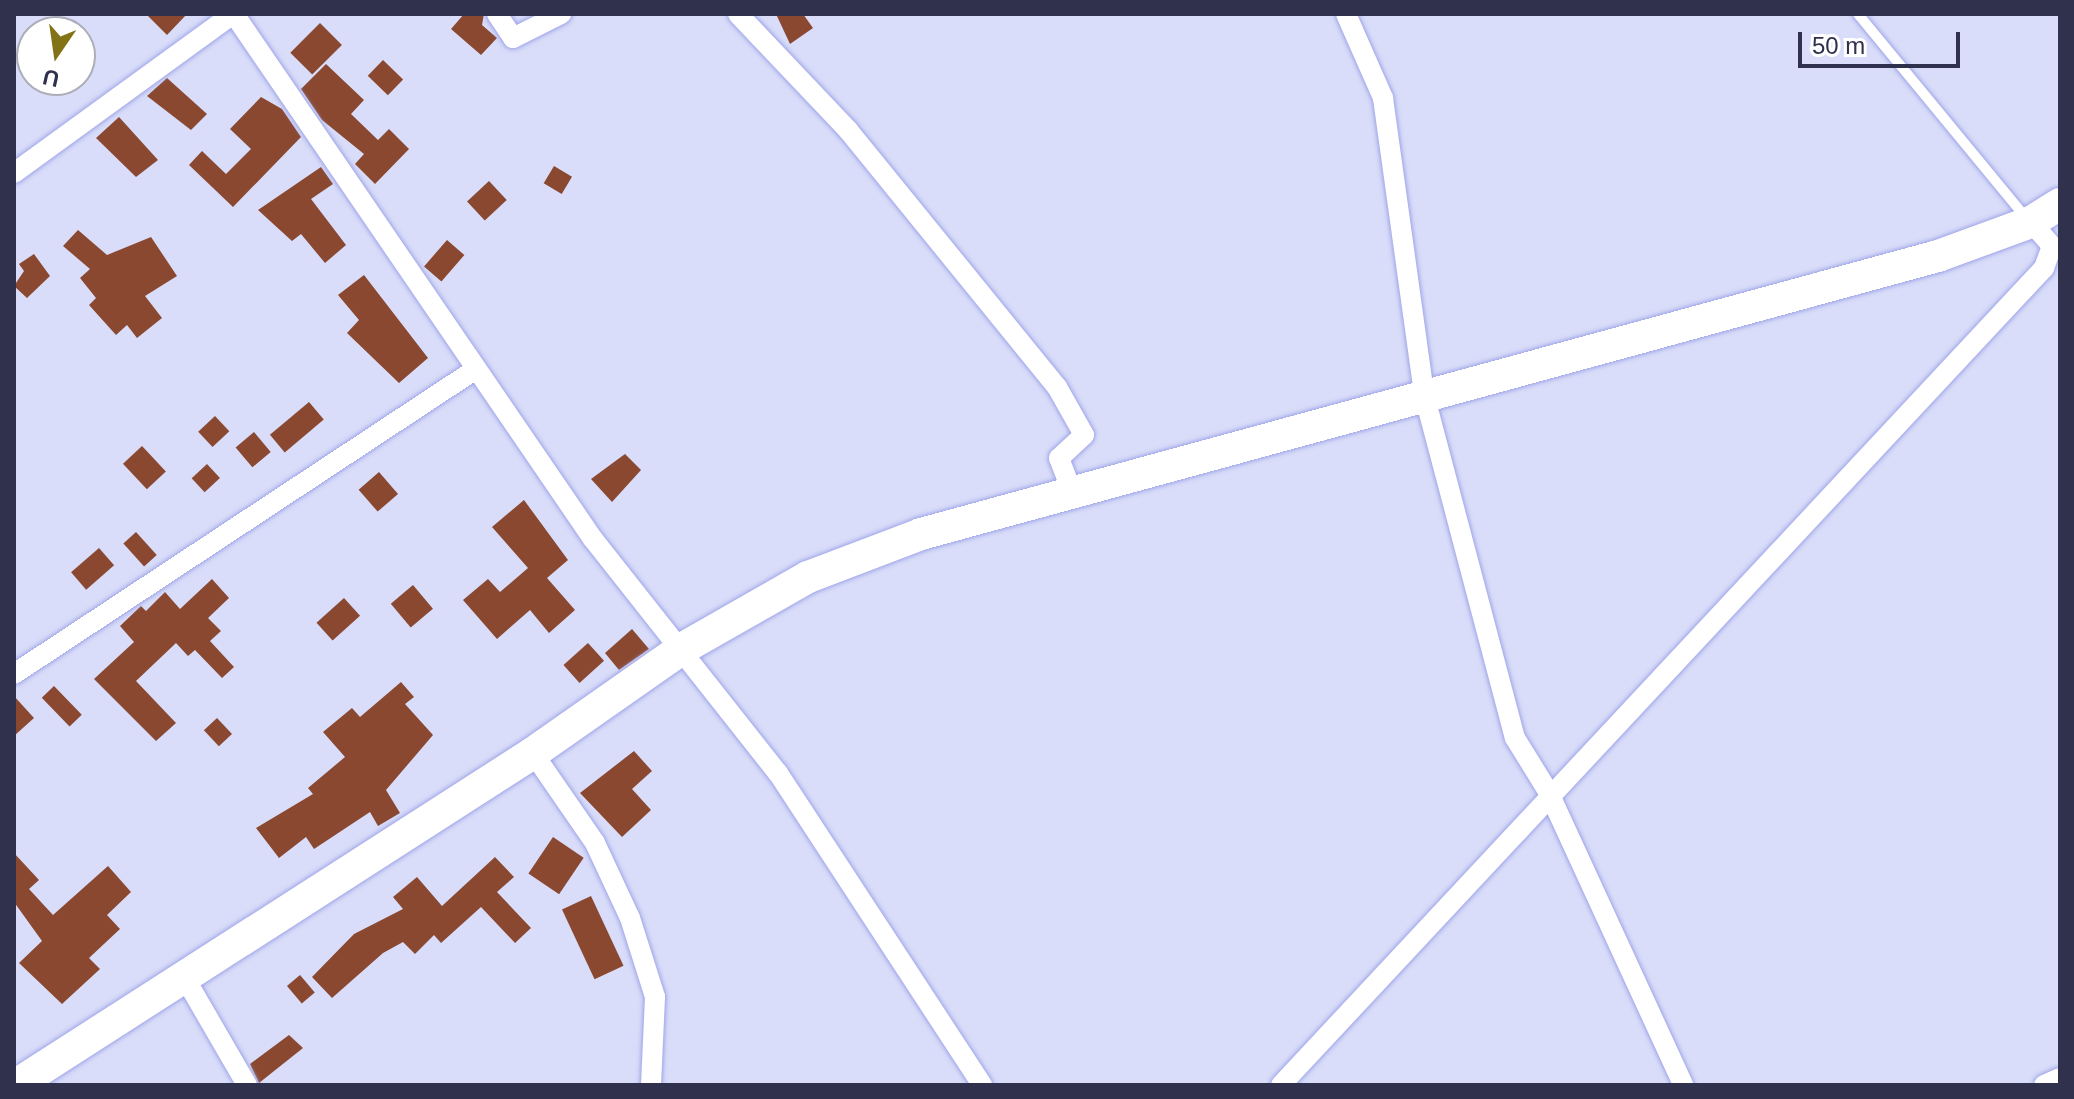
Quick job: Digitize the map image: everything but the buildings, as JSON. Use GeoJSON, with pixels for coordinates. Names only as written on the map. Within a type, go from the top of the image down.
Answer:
{"type":"FeatureCollection","features":[{"type":"Feature","properties":{"kind":"main road"},"geometry":{"type":"LineString","coordinates":[[16,1085],[182,973],[533,753],[680,650],[862,554],[1424,394],[1938,256],[2031,222],[2060,204]]}},
{"type":"Feature","properties":{"kind":"street"},"geometry":{"type":"LineString","coordinates":[[14,173],[234,14],[473,371],[680,650],[778,773],[982,1085]]}},
{"type":"Feature","properties":{"kind":"street"},"geometry":{"type":"LineString","coordinates":[[497,14],[513,38],[561,14]]}},
{"type":"Feature","properties":{"kind":"street"},"geometry":{"type":"LineString","coordinates":[[738,14],[848,130],[1057,387],[1084,435],[1059,458],[1073,494]]}},
{"type":"Feature","properties":{"kind":"street"},"geometry":{"type":"LineString","coordinates":[[1346,14],[1383,98],[1424,394],[1515,738],[1549,793],[1683,1085]]}},
{"type":"Feature","properties":{"kind":"street"},"geometry":{"type":"LineString","coordinates":[[1281,1085],[1549,793],[2044,268],[2052,246],[2031,222]]}},
{"type":"Feature","properties":{"kind":"street"},"geometry":{"type":"LineString","coordinates":[[14,674],[473,371]]}},
{"type":"Feature","properties":{"kind":"street"},"geometry":{"type":"LineString","coordinates":[[533,753],[595,843],[630,918],[655,997],[651,1085]]}},
{"type":"Feature","properties":{"kind":"street"},"geometry":{"type":"LineString","coordinates":[[182,973],[247,1085]]}},
{"type":"Feature","properties":{"kind":"street"},"geometry":{"type":"LineString","coordinates":[[2044,1085],[2060,1078]]}},
{"type":"Feature","properties":{"kind":"lane"},"geometry":{"type":"LineString","coordinates":[[1858,14],[2031,222]]}}]}
